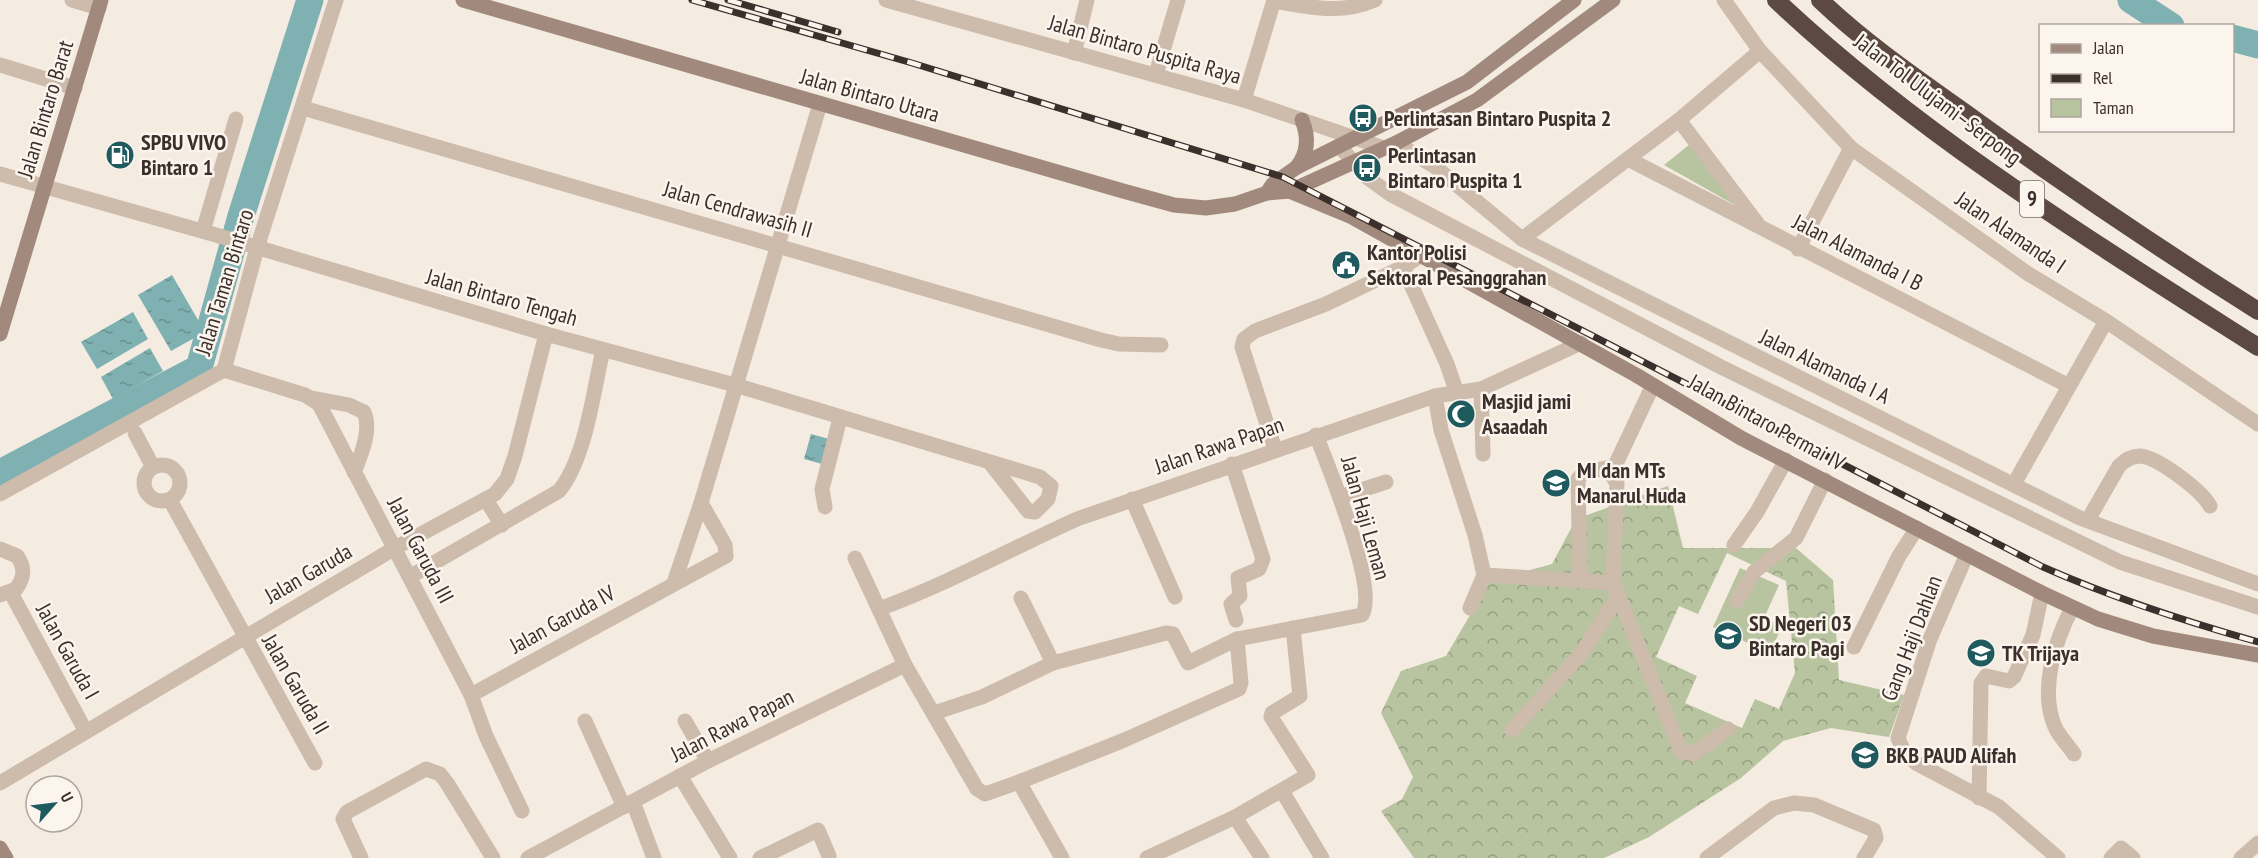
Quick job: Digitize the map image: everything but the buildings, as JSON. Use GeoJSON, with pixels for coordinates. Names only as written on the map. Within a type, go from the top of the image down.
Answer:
{"type":"FeatureCollection","features":[{"type":"Feature","properties":{"kind":"highway","name":"Jalan Tol Ulujami–Serpong"},"geometry":{"type":"LineString","coordinates":[[1776,0],[1816,38],[1873,83],[2036,202],[2258,346]]}},
{"type":"Feature","properties":{"kind":"highway","name":"Jalan Tol Ulujami–Serpong"},"geometry":{"type":"LineString","coordinates":[[1820,0],[1839,18],[2018,151],[2153,244],[2258,311]]}},
{"type":"Feature","properties":{"kind":"main road","name":"Jalan Bintaro Utara"},"geometry":{"type":"LineString","coordinates":[[463,0],[1174,205],[1206,208],[1235,204],[1270,188]]}},
{"type":"Feature","properties":{"kind":"main road"},"geometry":{"type":"LineString","coordinates":[[1270,188],[1301,166],[1467,82],[1574,0]]}},
{"type":"Feature","properties":{"kind":"main road"},"geometry":{"type":"LineString","coordinates":[[1290,191],[1390,146],[1484,95],[1613,0]]}},
{"type":"Feature","properties":{"kind":"main road","name":"Jalan Bintaro Barat"},"geometry":{"type":"LineString","coordinates":[[0,334],[100,4]]}},
{"type":"Feature","properties":{"kind":"main road"},"geometry":{"type":"LineString","coordinates":[[1301,166],[1306,147],[1304,121]]}},
{"type":"Feature","properties":{"kind":"main road","name":"Jalan Bintaro Permai IV"},"geometry":{"type":"LineString","coordinates":[[1270,188],[1290,191],[1334,208],[1581,343],[1741,438],[2042,594],[2098,619],[2153,636],[2258,654]]}},
{"type":"Feature","properties":{"kind":"main road"},"geometry":{"type":"LineString","coordinates":[[0,848],[6,858]]}},
{"type":"Feature","properties":{"kind":"street"},"geometry":{"type":"LineString","coordinates":[[72,0],[100,4]]}},
{"type":"Feature","properties":{"kind":"street","name":"Jalan Taman Bintaro"},"geometry":{"type":"LineString","coordinates":[[0,494],[224,370],[253,247],[303,108],[336,0]]}},
{"type":"Feature","properties":{"kind":"street","name":"Jalan Bintaro Puspita Raya"},"geometry":{"type":"LineString","coordinates":[[886,0],[1156,74],[1244,100],[1355,139],[1390,146]]}},
{"type":"Feature","properties":{"kind":"street"},"geometry":{"type":"LineString","coordinates":[[1074,53],[1087,0]]}},
{"type":"Feature","properties":{"kind":"street"},"geometry":{"type":"LineString","coordinates":[[1156,74],[1178,0]]}},
{"type":"Feature","properties":{"kind":"street"},"geometry":{"type":"LineString","coordinates":[[1244,100],[1274,0],[1322,9],[1352,9],[1375,0]]}},
{"type":"Feature","properties":{"kind":"street","name":"Jalan Alamanda I"},"geometry":{"type":"LineString","coordinates":[[1724,0],[1761,51],[1851,148],[2027,273],[2106,321],[2258,424]]}},
{"type":"Feature","properties":{"kind":"street"},"geometry":{"type":"LineString","coordinates":[[1522,238],[1679,120],[1761,51]]}},
{"type":"Feature","properties":{"kind":"street"},"geometry":{"type":"LineString","coordinates":[[0,65],[75,88]]}},
{"type":"Feature","properties":{"kind":"street"},"geometry":{"type":"LineString","coordinates":[[674,583],[701,503],[735,385],[780,244],[820,104]]}},
{"type":"Feature","properties":{"kind":"street","name":"Jalan Cendrawasih II"},"geometry":{"type":"LineString","coordinates":[[303,108],[780,244],[1101,340],[1119,344],[1161,345]]}},
{"type":"Feature","properties":{"kind":"street"},"geometry":{"type":"LineString","coordinates":[[209,233],[237,119]]}},
{"type":"Feature","properties":{"kind":"street"},"geometry":{"type":"LineString","coordinates":[[1679,120],[1759,226]]}},
{"type":"Feature","properties":{"kind":"street","name":"Jalan Alamanda I A"},"geometry":{"type":"LineString","coordinates":[[1390,146],[1434,166],[1522,238],[2088,520],[2258,584]]}},
{"type":"Feature","properties":{"kind":"street"},"geometry":{"type":"LineString","coordinates":[[1340,147],[1352,162],[1390,194],[1742,378],[2120,562],[2258,607]]}},
{"type":"Feature","properties":{"kind":"street"},"geometry":{"type":"LineString","coordinates":[[1798,249],[1851,148]]}},
{"type":"Feature","properties":{"kind":"street","name":"Jalan Alamanda I B"},"geometry":{"type":"LineString","coordinates":[[1628,159],[1759,226],[1798,249],[1940,318],[2067,385]]}},
{"type":"Feature","properties":{"kind":"street","name":"Jalan Bintaro Tengah"},"geometry":{"type":"LineString","coordinates":[[0,174],[209,233],[546,334],[735,385],[991,464]]}},
{"type":"Feature","properties":{"kind":"street"},"geometry":{"type":"LineString","coordinates":[[1275,449],[1242,347],[1244,339],[1255,331],[1326,304],[1403,267],[1420,256]]}},
{"type":"Feature","properties":{"kind":"street"},"geometry":{"type":"LineString","coordinates":[[1403,267],[1447,364],[1457,393]]}},
{"type":"Feature","properties":{"kind":"street"},"geometry":{"type":"LineString","coordinates":[[2014,484],[2067,385],[2106,321]]}},
{"type":"Feature","properties":{"kind":"street","name":"Jalan Garuda"},"geometry":{"type":"LineString","coordinates":[[0,783],[85,730],[395,548],[486,500],[507,479],[546,334]]}},
{"type":"Feature","properties":{"kind":"street","name":"Jalan Rawa Papan"},"geometry":{"type":"LineString","coordinates":[[879,609],[927,592],[1020,544],[1077,519],[1275,449],[1435,396],[1481,389],[1581,343]]}},
{"type":"Feature","properties":{"kind":"street"},"geometry":{"type":"LineString","coordinates":[[411,576],[559,491],[571,474],[579,453],[603,350]]}},
{"type":"Feature","properties":{"kind":"street"},"geometry":{"type":"LineString","coordinates":[[224,370],[312,398],[357,407],[364,412],[366,417],[365,438],[354,472]]}},
{"type":"Feature","properties":{"kind":"street"},"geometry":{"type":"LineString","coordinates":[[1612,472],[1653,385]]}},
{"type":"Feature","properties":{"kind":"street"},"geometry":{"type":"LineString","coordinates":[[1481,389],[1483,454]]}},
{"type":"Feature","properties":{"kind":"street"},"geometry":{"type":"LineString","coordinates":[[1435,396],[1441,430],[1475,535],[1484,574],[1470,608]]}},
{"type":"Feature","properties":{"kind":"street","name":"Jalan Garuda III"},"geometry":{"type":"LineString","coordinates":[[312,398],[324,412],[411,576],[471,694],[486,736],[522,811]]}},
{"type":"Feature","properties":{"kind":"street"},"geometry":{"type":"LineString","coordinates":[[825,507],[822,489],[840,417]]}},
{"type":"Feature","properties":{"kind":"street"},"geometry":{"type":"LineString","coordinates":[[135,433],[153,467]]}},
{"type":"Feature","properties":{"kind":"street","name":"Jalan Haji Leman"},"geometry":{"type":"LineString","coordinates":[[934,713],[981,697],[1053,663],[1166,633],[1173,634],[1188,663],[1237,639],[1359,616],[1364,611],[1364,576],[1340,497],[1316,435]]}},
{"type":"Feature","properties":{"kind":"street"},"geometry":{"type":"LineString","coordinates":[[2088,520],[2119,466],[2127,459],[2140,456],[2153,460],[2201,492],[2210,506]]}},
{"type":"Feature","properties":{"kind":"street"},"geometry":{"type":"LineString","coordinates":[[1734,545],[1758,512],[1786,460]]}},
{"type":"Feature","properties":{"kind":"street"},"geometry":{"type":"LineString","coordinates":[[1232,464],[1263,559],[1259,569],[1238,578],[1240,596],[1231,604],[1236,620]]}},
{"type":"Feature","properties":{"kind":"street"},"geometry":{"type":"LineString","coordinates":[[153,467],[170,467],[178,476],[180,487],[170,500],[159,502],[145,492],[144,480],[153,467]]}},
{"type":"Feature","properties":{"kind":"street"},"geometry":{"type":"LineString","coordinates":[[1580,580],[1578,479],[1584,472],[1599,468],[1612,472],[1617,483],[1616,590],[1681,751],[1693,754],[1728,729]]}},
{"type":"Feature","properties":{"kind":"street"},"geometry":{"type":"LineString","coordinates":[[1737,601],[1754,572],[1796,538],[1825,480]]}},
{"type":"Feature","properties":{"kind":"street"},"geometry":{"type":"LineString","coordinates":[[1340,497],[1386,482]]}},
{"type":"Feature","properties":{"kind":"street"},"geometry":{"type":"LineString","coordinates":[[1132,499],[1175,597]]}},
{"type":"Feature","properties":{"kind":"street","name":"Jalan Garuda II"},"geometry":{"type":"LineString","coordinates":[[170,500],[243,637],[315,763]]}},
{"type":"Feature","properties":{"kind":"street"},"geometry":{"type":"LineString","coordinates":[[486,500],[502,525]]}},
{"type":"Feature","properties":{"kind":"street","name":"Jalan Garuda IV"},"geometry":{"type":"LineString","coordinates":[[471,694],[726,556],[725,545],[701,503]]}},
{"type":"Feature","properties":{"kind":"street"},"geometry":{"type":"LineString","coordinates":[[1854,646],[1899,556],[1917,528]]}},
{"type":"Feature","properties":{"kind":"street"},"geometry":{"type":"LineString","coordinates":[[0,549],[17,556],[23,569],[21,583],[5,594]]}},
{"type":"Feature","properties":{"kind":"street","name":"Gang Haji Dahlan"},"geometry":{"type":"LineString","coordinates":[[1967,554],[1930,639],[1898,738],[1905,754],[1916,763],[1979,798]]}},
{"type":"Feature","properties":{"kind":"street"},"geometry":{"type":"LineString","coordinates":[[855,558],[904,665],[979,792],[985,794],[1122,741],[1239,689],[1241,683],[1237,639]]}},
{"type":"Feature","properties":{"kind":"street"},"geometry":{"type":"LineString","coordinates":[[1484,574],[1580,580],[1616,590]]}},
{"type":"Feature","properties":{"kind":"street"},"geometry":{"type":"LineString","coordinates":[[1512,730],[1581,654],[1616,590]]}},
{"type":"Feature","properties":{"kind":"street","name":"Jalan Garuda I"},"geometry":{"type":"LineString","coordinates":[[5,594],[85,730]]}},
{"type":"Feature","properties":{"kind":"street"},"geometry":{"type":"LineString","coordinates":[[2042,594],[2033,634],[2014,677],[2009,681],[1986,676],[1981,683],[1979,798],[1999,807],[2058,858]]}},
{"type":"Feature","properties":{"kind":"street"},"geometry":{"type":"LineString","coordinates":[[1021,598],[1053,663]]}},
{"type":"Feature","properties":{"kind":"street"},"geometry":{"type":"LineString","coordinates":[[2072,608],[2050,673],[2048,699],[2055,727],[2074,754]]}},
{"type":"Feature","properties":{"kind":"street"},"geometry":{"type":"LineString","coordinates":[[1147,858],[1235,817],[1308,776],[1271,717],[1272,713],[1298,700],[1300,696],[1293,628]]}},
{"type":"Feature","properties":{"kind":"street","name":"Jalan Rawa Papan"},"geometry":{"type":"LineString","coordinates":[[528,858],[680,776],[904,665]]}},
{"type":"Feature","properties":{"kind":"street"},"geometry":{"type":"LineString","coordinates":[[585,721],[654,858]]}},
{"type":"Feature","properties":{"kind":"street"},"geometry":{"type":"LineString","coordinates":[[685,721],[708,762]]}},
{"type":"Feature","properties":{"kind":"street"},"geometry":{"type":"LineString","coordinates":[[362,858],[343,819],[347,812],[426,769],[440,774],[447,783],[493,858]]}},
{"type":"Feature","properties":{"kind":"street"},"geometry":{"type":"LineString","coordinates":[[680,776],[730,858]]}},
{"type":"Feature","properties":{"kind":"street"},"geometry":{"type":"LineString","coordinates":[[1019,782],[1062,858]]}},
{"type":"Feature","properties":{"kind":"street"},"geometry":{"type":"LineString","coordinates":[[1282,791],[1322,858]]}},
{"type":"Feature","properties":{"kind":"street"},"geometry":{"type":"LineString","coordinates":[[1707,858],[1774,808],[1794,802],[1814,805],[1872,828],[1876,838],[1864,858]]}},
{"type":"Feature","properties":{"kind":"street"},"geometry":{"type":"LineString","coordinates":[[1235,817],[1262,858]]}},
{"type":"Feature","properties":{"kind":"street"},"geometry":{"type":"LineString","coordinates":[[760,858],[818,830],[829,856]]}},
{"type":"Feature","properties":{"kind":"street"},"geometry":{"type":"LineString","coordinates":[[2241,858],[2258,843]]}},
{"type":"Feature","properties":{"kind":"street"},"geometry":{"type":"LineString","coordinates":[[2111,858],[2121,848],[2133,858]]}},
{"type":"Feature","properties":{"kind":"green space"},"geometry":{"type":"Polygon","coordinates":[[[1699,137],[1758,218],[1664,165],[1699,137]]]}},
{"type":"Feature","properties":{"kind":"green space"},"geometry":{"type":"Polygon","coordinates":[[[1668,486],[1683,548],[1796,548],[1833,580],[1839,680],[1904,695],[1889,737],[1831,728],[1783,741],[1741,778],[1649,837],[1604,858],[1414,858],[1381,811],[1402,799],[1413,777],[1381,713],[1401,671],[1446,656],[1490,581],[1552,564],[1576,519],[1668,486]],[[1727,553],[1698,614],[1679,606],[1656,657],[1697,676],[1685,703],[1742,728],[1755,699],[1779,709],[1795,673],[1786,581],[1727,553]]]}},
{"type":"Feature","properties":{"kind":"green space"},"geometry":{"type":"Polygon","coordinates":[[[1740,568],[1779,585],[1764,618],[1782,626],[1770,653],[1713,627],[1740,568]]]}},
{"type":"Feature","properties":{"kind":"water"},"geometry":{"type":"Polygon","coordinates":[[[172,275],[205,332],[171,351],[138,295],[172,275]]]}},
{"type":"Feature","properties":{"kind":"water"},"geometry":{"type":"Polygon","coordinates":[[[133,312],[148,339],[97,369],[81,342],[133,312]]]}},
{"type":"Feature","properties":{"kind":"water"},"geometry":{"type":"Polygon","coordinates":[[[150,348],[163,371],[113,399],[101,377],[150,348]]]}},
{"type":"Feature","properties":{"kind":"water"},"geometry":{"type":"Polygon","coordinates":[[[811,434],[829,439],[822,464],[804,459],[811,434]]]}},
{"type":"Feature","properties":{"kind":"waterway"},"geometry":{"type":"LineString","coordinates":[[0,473],[199,368],[241,216],[310,0]]}},
{"type":"Feature","properties":{"kind":"waterway"},"geometry":{"type":"LineString","coordinates":[[2131,0],[2168,24]]}},
{"type":"Feature","properties":{"kind":"waterway"},"geometry":{"type":"LineString","coordinates":[[2234,39],[2258,45]]}},
{"type":"Feature","properties":{"kind":"railway"},"geometry":{"type":"LineString","coordinates":[[692,0],[912,63],[1283,177],[2043,567],[2149,608],[2258,642]]}},
{"type":"Feature","properties":{"kind":"railway"},"geometry":{"type":"LineString","coordinates":[[728,0],[838,32]]}},
{"type":"Feature","properties":{"kind":"place","name":"Perlintasan Bintaro Puspita 2"},"geometry":{"type":"Point","coordinates":[1363,118]}},
{"type":"Feature","properties":{"kind":"place","name":"SPBU VIVO Bintaro 1"},"geometry":{"type":"Point","coordinates":[120,155]}},
{"type":"Feature","properties":{"kind":"place","name":"Perlintasan Bintaro Puspita 1"},"geometry":{"type":"Point","coordinates":[1367,168]}},
{"type":"Feature","properties":{"kind":"place","name":"Kantor Polisi Sektoral Pesanggrahan"},"geometry":{"type":"Point","coordinates":[1346,265]}},
{"type":"Feature","properties":{"kind":"place","name":"Masjid jami Asaadah"},"geometry":{"type":"Point","coordinates":[1461,414]}},
{"type":"Feature","properties":{"kind":"place","name":"MI dan MTs Manarul Huda"},"geometry":{"type":"Point","coordinates":[1556,483]}},
{"type":"Feature","properties":{"kind":"place","name":"SD Negeri 03 Bintaro Pagi"},"geometry":{"type":"Point","coordinates":[1728,636]}},
{"type":"Feature","properties":{"kind":"place","name":"TK Trijaya"},"geometry":{"type":"Point","coordinates":[1981,653]}},
{"type":"Feature","properties":{"kind":"place","name":"BKB PAUD Alifah"},"geometry":{"type":"Point","coordinates":[1865,755]}}]}
